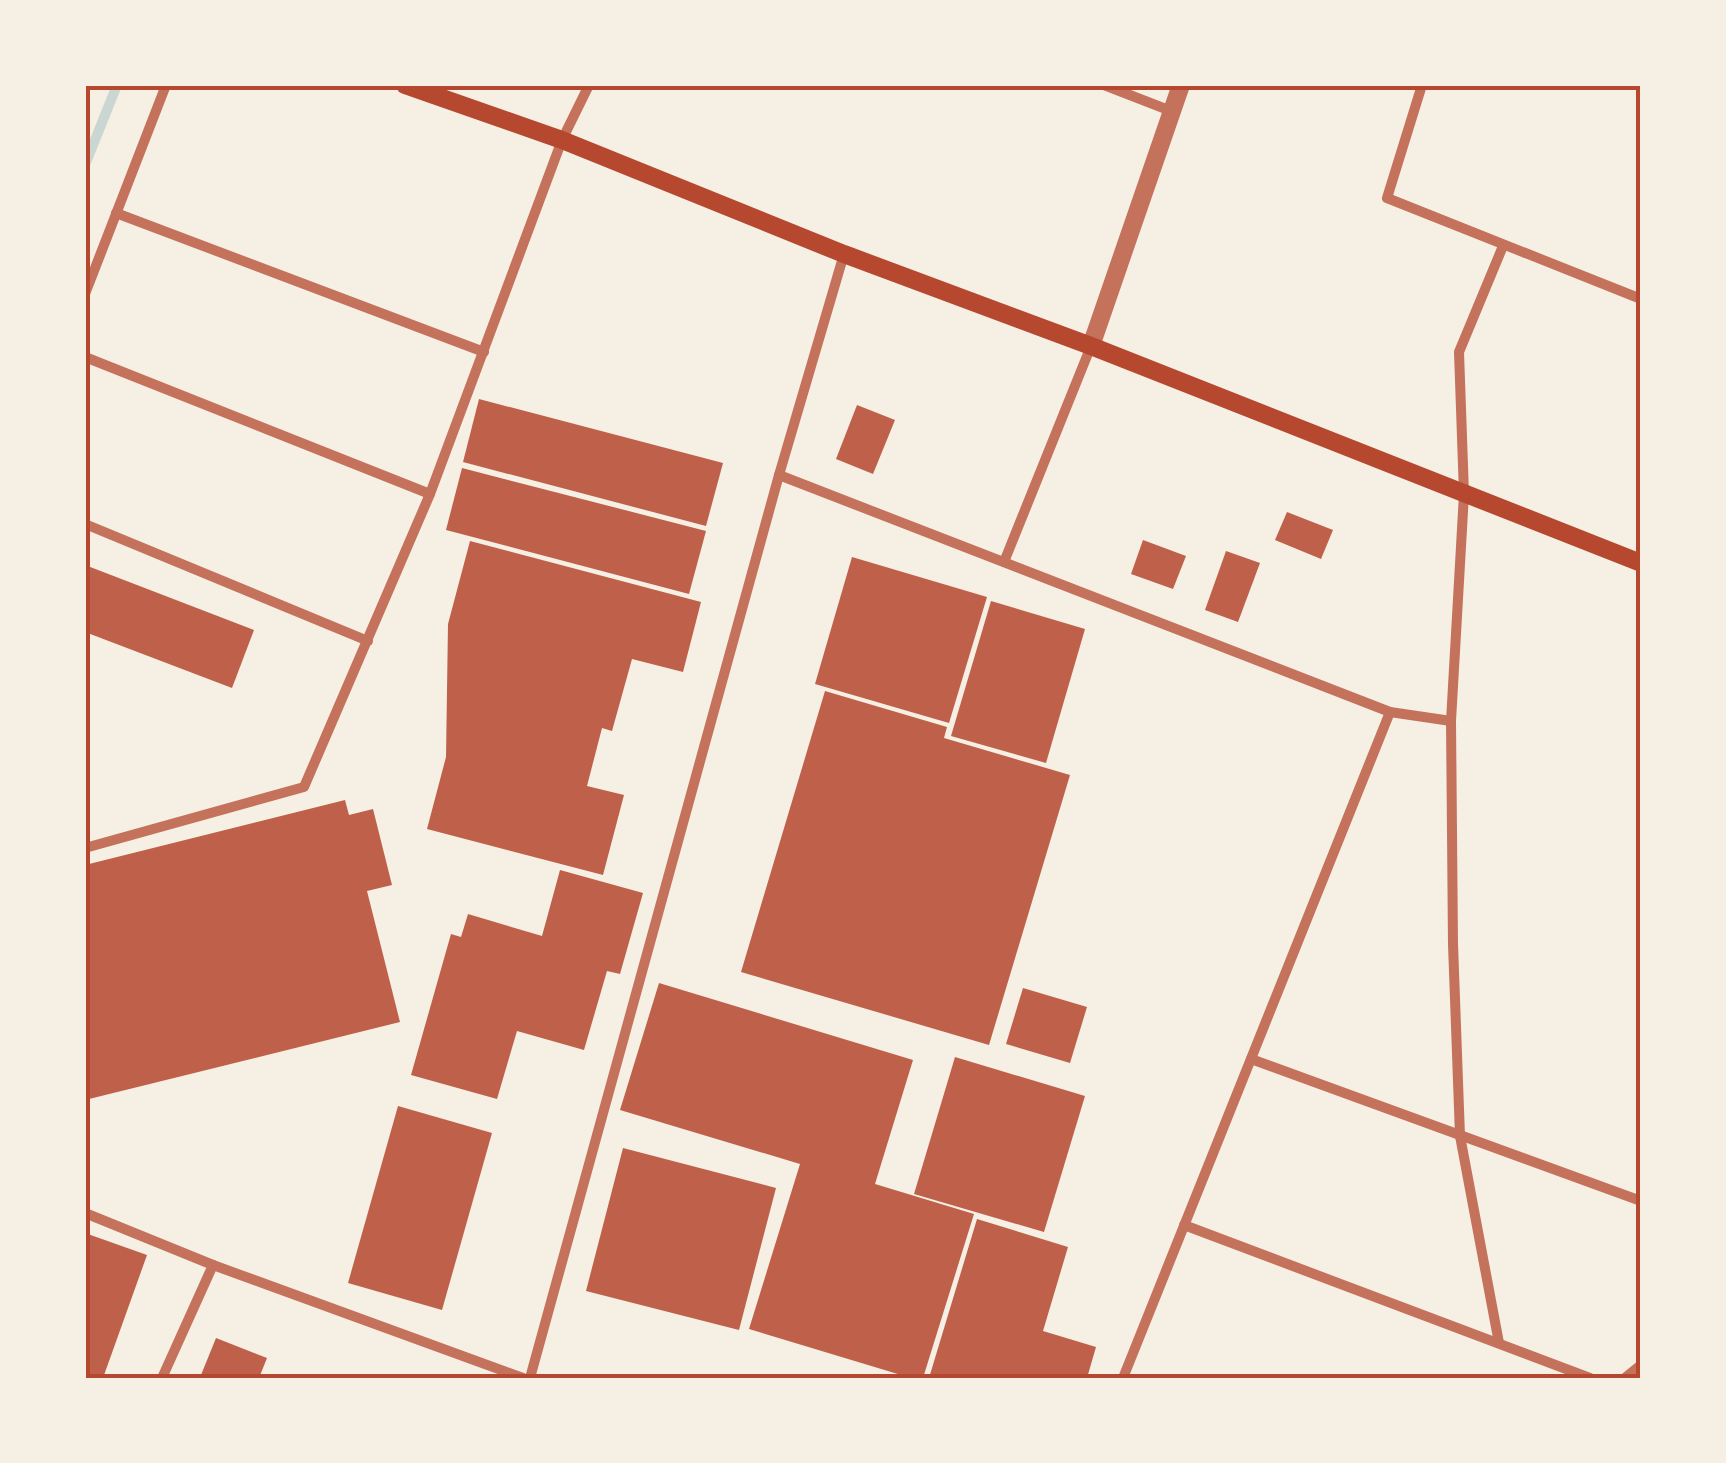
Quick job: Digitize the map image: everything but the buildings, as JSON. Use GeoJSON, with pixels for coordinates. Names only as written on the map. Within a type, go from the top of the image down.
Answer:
{"type":"FeatureCollection","features":[{"type":"Feature","properties":{"kind":"main road"},"geometry":{"type":"LineString","coordinates":[[404,85],[562,140],[844,254],[1091,346],[1641,563]]}},
{"type":"Feature","properties":{"kind":"street"},"geometry":{"type":"LineString","coordinates":[[85,294],[166,85]]}},
{"type":"Feature","properties":{"kind":"street"},"geometry":{"type":"LineString","coordinates":[[85,848],[304,787],[430,494],[562,140],[589,85]]}},
{"type":"Feature","properties":{"kind":"street"},"geometry":{"type":"LineString","coordinates":[[1104,85],[1171,111]]}},
{"type":"Feature","properties":{"kind":"street"},"geometry":{"type":"LineString","coordinates":[[1004,562],[1091,346],[1181,85]]}},
{"type":"Feature","properties":{"kind":"street"},"geometry":{"type":"LineString","coordinates":[[1422,85],[1386,198],[1641,300]]}},
{"type":"Feature","properties":{"kind":"street"},"geometry":{"type":"LineString","coordinates":[[116,213],[484,352]]}},
{"type":"Feature","properties":{"kind":"street"},"geometry":{"type":"LineString","coordinates":[[1500,1343],[1460,1136],[1451,721],[1464,494],[1459,352],[1503,246]]}},
{"type":"Feature","properties":{"kind":"street"},"geometry":{"type":"LineString","coordinates":[[85,1213],[213,1265],[526,1378],[844,254]]}},
{"type":"Feature","properties":{"kind":"street"},"geometry":{"type":"LineString","coordinates":[[85,357],[430,494]]}},
{"type":"Feature","properties":{"kind":"street"},"geometry":{"type":"LineString","coordinates":[[779,475],[1390,712],[1451,721]]}},
{"type":"Feature","properties":{"kind":"street"},"geometry":{"type":"LineString","coordinates":[[85,524],[368,641]]}},
{"type":"Feature","properties":{"kind":"street"},"geometry":{"type":"LineString","coordinates":[[1122,1378],[1390,712]]}},
{"type":"Feature","properties":{"kind":"street"},"geometry":{"type":"LineString","coordinates":[[1251,1059],[1641,1200]]}},
{"type":"Feature","properties":{"kind":"street"},"geometry":{"type":"LineString","coordinates":[[1184,1226],[1590,1378]]}},
{"type":"Feature","properties":{"kind":"street"},"geometry":{"type":"LineString","coordinates":[[162,1378],[213,1265]]}},
{"type":"Feature","properties":{"kind":"street"},"geometry":{"type":"LineString","coordinates":[[1626,1378],[1641,1365]]}},
{"type":"Feature","properties":{"kind":"waterway"},"geometry":{"type":"LineString","coordinates":[[85,165],[117,85]]}}]}
